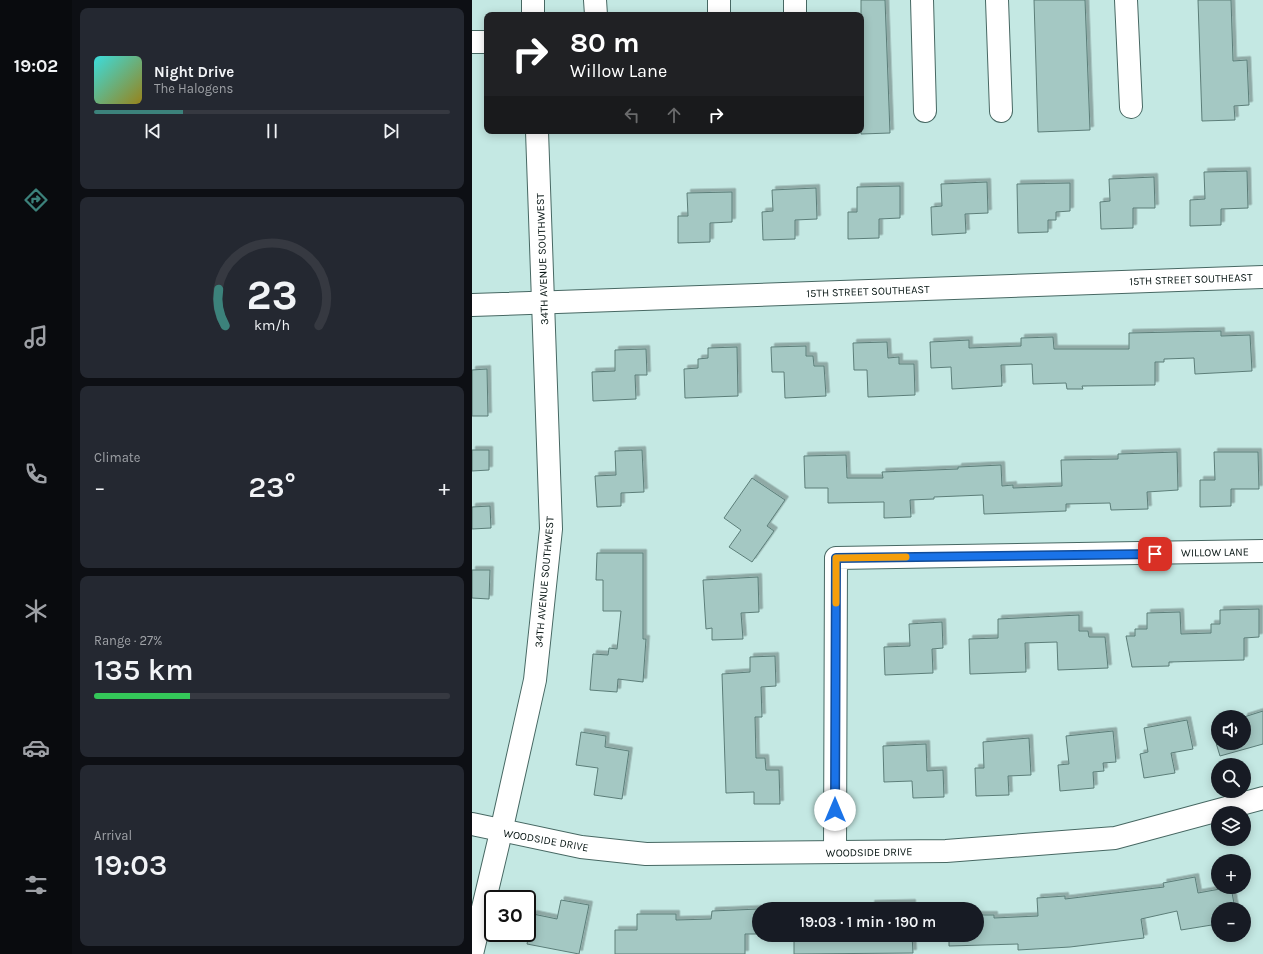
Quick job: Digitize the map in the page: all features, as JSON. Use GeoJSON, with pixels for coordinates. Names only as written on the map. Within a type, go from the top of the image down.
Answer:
{"type":"FeatureCollection","features":[{"type":"Feature","properties":{"kind":"street"},"geometry":{"type":"LineString","coordinates":[[533,0],[533,12]]}},
{"type":"Feature","properties":{"kind":"street"},"geometry":{"type":"LineString","coordinates":[[595,0],[596,12]]}},
{"type":"Feature","properties":{"kind":"street"},"geometry":{"type":"LineString","coordinates":[[719,0],[719,12]]}},
{"type":"Feature","properties":{"kind":"street"},"geometry":{"type":"LineString","coordinates":[[795,0],[795,12]]}},
{"type":"Feature","properties":{"kind":"street"},"geometry":{"type":"LineString","coordinates":[[922,0],[926,111]]}},
{"type":"Feature","properties":{"kind":"street"},"geometry":{"type":"LineString","coordinates":[[997,0],[1001,110]]}},
{"type":"Feature","properties":{"kind":"street"},"geometry":{"type":"LineString","coordinates":[[1126,0],[1131,107]]}},
{"type":"Feature","properties":{"kind":"street"},"geometry":{"type":"LineString","coordinates":[[472,42],[484,42]]}},
{"type":"Feature","properties":{"kind":"street","name":"34TH AVENUE SOUTHWEST"},"geometry":{"type":"LineString","coordinates":[[472,954],[535,680],[552,529],[537,134]]}},
{"type":"Feature","properties":{"kind":"street","name":"15TH STREET SOUTHEAST"},"geometry":{"type":"LineString","coordinates":[[472,305],[1263,277]]}},
{"type":"Feature","properties":{"kind":"street","name":"WILLOW LANE"},"geometry":{"type":"LineString","coordinates":[[835,852],[836,558],[1263,551]]}},
{"type":"Feature","properties":{"kind":"street","name":"WOODSIDE DRIVE"},"geometry":{"type":"LineString","coordinates":[[472,824],[501,832],[581,847],[646,854],[946,851],[1115,838],[1263,798]]}},
{"type":"Feature","properties":{"kind":"building"},"geometry":{"type":"Polygon","coordinates":[[[861,0],[885,0],[890,133],[864,134],[864,12],[861,12],[861,0]]]}},
{"type":"Feature","properties":{"kind":"building"},"geometry":{"type":"Polygon","coordinates":[[[1034,0],[1085,0],[1090,130],[1038,132],[1034,0]]]}},
{"type":"Feature","properties":{"kind":"building"},"geometry":{"type":"Polygon","coordinates":[[[1198,0],[1231,0],[1233,61],[1247,60],[1249,105],[1234,106],[1235,120],[1202,121],[1198,0]]]}},
{"type":"Feature","properties":{"kind":"building"},"geometry":{"type":"Polygon","coordinates":[[[1247,171],[1248,208],[1221,209],[1221,225],[1190,226],[1190,200],[1205,199],[1204,172],[1247,171]]]}},
{"type":"Feature","properties":{"kind":"building"},"geometry":{"type":"Polygon","coordinates":[[[1154,177],[1155,208],[1133,208],[1133,228],[1101,229],[1100,202],[1110,201],[1109,179],[1154,177]]]}},
{"type":"Feature","properties":{"kind":"building"},"geometry":{"type":"Polygon","coordinates":[[[987,182],[988,213],[965,214],[966,233],[932,235],[931,207],[942,206],[941,184],[987,182]]]}},
{"type":"Feature","properties":{"kind":"building"},"geometry":{"type":"Polygon","coordinates":[[[1070,183],[1070,211],[1056,212],[1056,220],[1048,220],[1048,232],[1018,233],[1017,184],[1070,183]]]}},
{"type":"Feature","properties":{"kind":"building"},"geometry":{"type":"Polygon","coordinates":[[[900,186],[900,218],[879,219],[879,238],[848,239],[848,212],[857,212],[857,187],[900,186]]]}},
{"type":"Feature","properties":{"kind":"building"},"geometry":{"type":"Polygon","coordinates":[[[816,188],[817,219],[795,220],[795,239],[763,240],[762,212],[773,211],[772,190],[816,188]]]}},
{"type":"Feature","properties":{"kind":"building"},"geometry":{"type":"Polygon","coordinates":[[[732,192],[732,222],[710,223],[710,242],[678,243],[678,216],[688,216],[687,193],[732,192]]]}},
{"type":"Feature","properties":{"kind":"building"},"geometry":{"type":"Polygon","coordinates":[[[1221,331],[1221,336],[1250,335],[1252,371],[1195,374],[1194,358],[1164,359],[1164,362],[1155,362],[1155,385],[1082,386],[1083,389],[1067,389],[1066,383],[1033,384],[1032,364],[1001,365],[1002,386],[952,389],[951,367],[931,368],[930,342],[969,340],[969,348],[1021,346],[1021,338],[1053,337],[1054,349],[1129,349],[1129,333],[1221,331]]]}},
{"type":"Feature","properties":{"kind":"building"},"geometry":{"type":"Polygon","coordinates":[[[887,342],[888,358],[899,357],[899,364],[914,364],[915,395],[868,397],[867,370],[854,370],[853,343],[887,342]]]}},
{"type":"Feature","properties":{"kind":"building"},"geometry":{"type":"Polygon","coordinates":[[[806,346],[806,356],[813,356],[814,366],[824,366],[826,396],[785,398],[784,372],[772,372],[771,347],[806,346]]]}},
{"type":"Feature","properties":{"kind":"building"},"geometry":{"type":"Polygon","coordinates":[[[737,347],[738,396],[685,398],[684,369],[698,368],[698,359],[708,358],[708,348],[737,347]]]}},
{"type":"Feature","properties":{"kind":"building"},"geometry":{"type":"Polygon","coordinates":[[[646,349],[647,375],[635,375],[636,399],[593,401],[592,372],[615,371],[615,350],[646,349]]]}},
{"type":"Feature","properties":{"kind":"building"},"geometry":{"type":"Polygon","coordinates":[[[487,369],[488,416],[472,416],[472,370],[487,369]]]}},
{"type":"Feature","properties":{"kind":"building"},"geometry":{"type":"Polygon","coordinates":[[[472,450],[489,450],[489,470],[472,471],[472,450]]]}},
{"type":"Feature","properties":{"kind":"building"},"geometry":{"type":"Polygon","coordinates":[[[642,450],[644,492],[621,493],[621,506],[597,507],[595,476],[616,475],[615,451],[642,450]]]}},
{"type":"Feature","properties":{"kind":"building"},"geometry":{"type":"Polygon","coordinates":[[[1177,452],[1178,490],[1147,492],[1148,509],[1111,510],[1110,503],[1066,504],[1066,511],[984,514],[983,495],[934,497],[934,499],[910,500],[911,517],[884,518],[884,502],[828,503],[828,488],[805,488],[804,456],[846,455],[847,478],[883,478],[882,472],[958,469],[958,467],[1001,465],[1002,486],[1013,485],[1013,488],[1062,486],[1061,460],[1118,459],[1118,454],[1177,452]]]}},
{"type":"Feature","properties":{"kind":"building"},"geometry":{"type":"Polygon","coordinates":[[[1214,452],[1258,452],[1259,489],[1231,489],[1231,506],[1200,507],[1200,480],[1215,480],[1214,452]]]}},
{"type":"Feature","properties":{"kind":"building"},"geometry":{"type":"Polygon","coordinates":[[[752,478],[785,500],[767,526],[774,531],[752,562],[729,547],[741,530],[724,518],[752,478]]]}},
{"type":"Feature","properties":{"kind":"building"},"geometry":{"type":"Polygon","coordinates":[[[490,506],[491,528],[472,529],[472,507],[490,506]]]}},
{"type":"Feature","properties":{"kind":"building"},"geometry":{"type":"Polygon","coordinates":[[[597,553],[643,553],[643,639],[646,639],[643,682],[618,679],[617,692],[590,690],[593,654],[608,655],[609,648],[617,649],[621,611],[603,611],[603,580],[596,580],[597,553]]]}},
{"type":"Feature","properties":{"kind":"building"},"geometry":{"type":"Polygon","coordinates":[[[472,570],[490,570],[489,599],[472,598],[472,570]]]}},
{"type":"Feature","properties":{"kind":"building"},"geometry":{"type":"Polygon","coordinates":[[[758,577],[759,612],[741,613],[743,639],[712,640],[712,628],[706,629],[703,580],[758,577]]]}},
{"type":"Feature","properties":{"kind":"building"},"geometry":{"type":"Polygon","coordinates":[[[1259,609],[1259,637],[1244,638],[1244,660],[1169,662],[1169,666],[1132,667],[1126,636],[1135,636],[1135,629],[1147,629],[1147,613],[1180,612],[1181,634],[1211,633],[1211,624],[1220,624],[1220,610],[1259,609]]]}},
{"type":"Feature","properties":{"kind":"building"},"geometry":{"type":"Polygon","coordinates":[[[1079,615],[1079,631],[1088,631],[1089,637],[1105,637],[1108,668],[1058,670],[1057,642],[1025,643],[1026,672],[970,674],[969,639],[998,638],[998,619],[1079,615]]]}},
{"type":"Feature","properties":{"kind":"building"},"geometry":{"type":"Polygon","coordinates":[[[942,622],[943,648],[932,649],[933,673],[885,675],[884,647],[910,646],[909,624],[942,622]]]}},
{"type":"Feature","properties":{"kind":"building"},"geometry":{"type":"Polygon","coordinates":[[[775,656],[776,686],[761,687],[762,717],[755,717],[756,758],[765,758],[766,770],[779,770],[780,804],[754,804],[754,792],[726,793],[722,674],[750,672],[750,657],[775,656]]]}},
{"type":"Feature","properties":{"kind":"building"},"geometry":{"type":"Polygon","coordinates":[[[1263,711],[1263,744],[1251,747],[1251,715],[1263,711]]]}},
{"type":"Feature","properties":{"kind":"building"},"geometry":{"type":"Polygon","coordinates":[[[1187,720],[1193,749],[1171,753],[1175,773],[1144,778],[1140,754],[1148,752],[1144,728],[1187,720]]]}},
{"type":"Feature","properties":{"kind":"building"},"geometry":{"type":"Polygon","coordinates":[[[1113,731],[1116,762],[1103,763],[1104,771],[1093,772],[1094,788],[1060,791],[1058,765],[1069,764],[1066,736],[1113,731]]]}},
{"type":"Feature","properties":{"kind":"building"},"geometry":{"type":"Polygon","coordinates":[[[581,732],[606,736],[605,747],[629,751],[622,799],[594,795],[598,768],[576,765],[581,732]]]}},
{"type":"Feature","properties":{"kind":"building"},"geometry":{"type":"Polygon","coordinates":[[[1029,738],[1031,775],[1008,776],[1009,795],[976,796],[975,768],[984,768],[983,742],[1029,738]]]}},
{"type":"Feature","properties":{"kind":"building"},"geometry":{"type":"Polygon","coordinates":[[[926,744],[927,771],[943,770],[944,797],[913,798],[912,781],[884,782],[883,746],[926,744]]]}},
{"type":"Feature","properties":{"kind":"building"},"geometry":{"type":"Polygon","coordinates":[[[1218,750],[1242,750],[1220,756],[1218,750]]]}},
{"type":"Feature","properties":{"kind":"building"},"geometry":{"type":"Polygon","coordinates":[[[1195,877],[1198,893],[1211,891],[1211,894],[1232,894],[1234,902],[1211,902],[1211,925],[1181,930],[1177,911],[1141,919],[1144,938],[1070,947],[1018,950],[1018,944],[949,946],[949,942],[984,942],[984,915],[994,915],[994,918],[1038,916],[1037,898],[1065,896],[1065,899],[1164,887],[1163,883],[1195,877]]]}},
{"type":"Feature","properties":{"kind":"building"},"geometry":{"type":"Polygon","coordinates":[[[561,900],[589,905],[579,954],[527,944],[527,942],[536,942],[536,915],[557,919],[561,900]]]}},
{"type":"Feature","properties":{"kind":"building"},"geometry":{"type":"Polygon","coordinates":[[[752,909],[752,934],[745,934],[745,954],[615,954],[615,930],[637,930],[637,914],[676,914],[676,920],[711,919],[712,911],[752,909]]]}},
{"type":"Feature","properties":{"kind":"building"},"geometry":{"type":"Polygon","coordinates":[[[794,942],[912,942],[913,953],[794,954],[794,942]]]}},
{"type":"Feature","properties":{"kind":"slow traffic"},"geometry":{"type":"LineString","coordinates":[[836,603],[836,558],[906,557]]}},
{"type":"Feature","properties":{"kind":"route"},"geometry":{"type":"LineString","coordinates":[[835,810],[836,558],[1155,554]]}}]}
